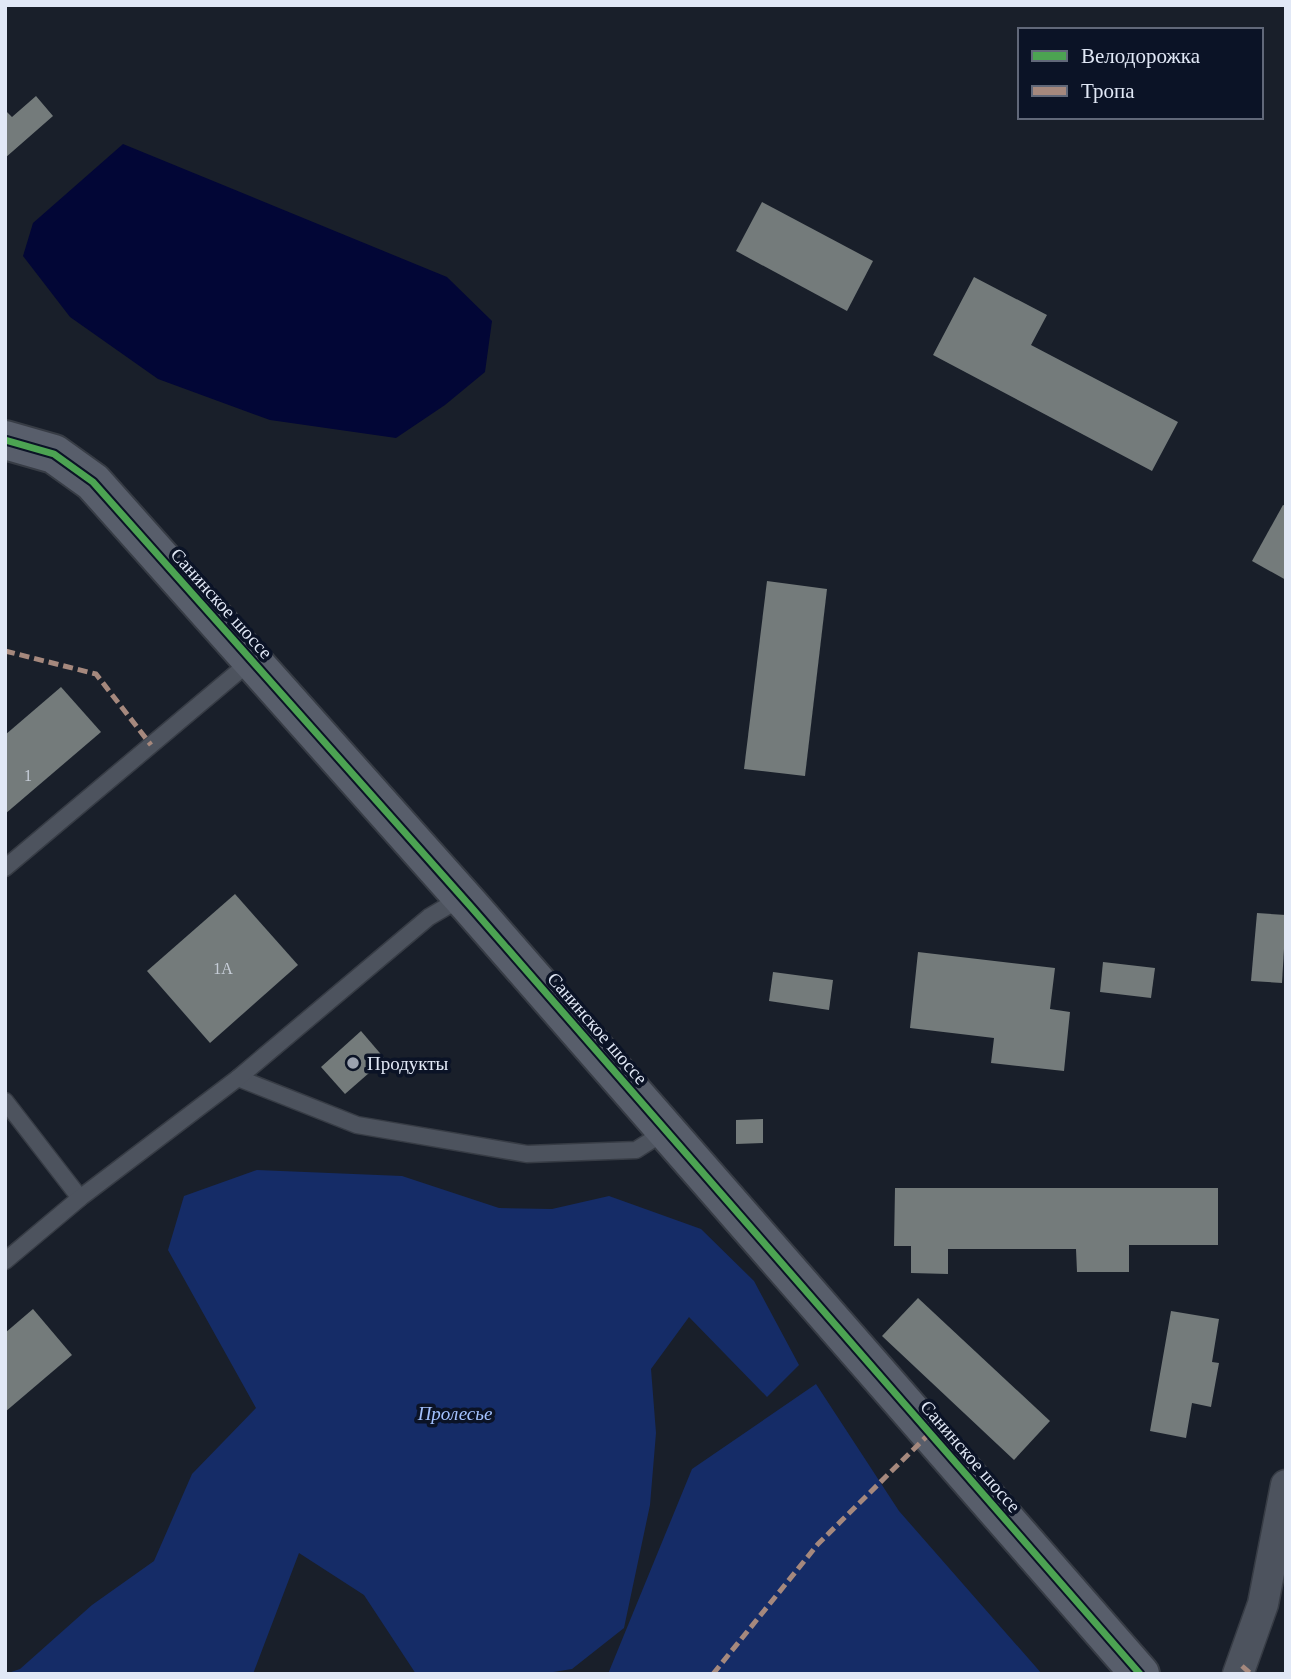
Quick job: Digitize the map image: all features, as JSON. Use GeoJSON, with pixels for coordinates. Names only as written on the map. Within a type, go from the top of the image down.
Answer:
{"type":"FeatureCollection","features":[{"type":"Feature","properties":{"kind":"street","name":"Санинское шоссе"},"geometry":{"type":"LineString","coordinates":[[5,440],[54,453],[93,482],[463,897],[1140,1674]]}},
{"type":"Feature","properties":{"kind":"street"},"geometry":{"type":"LineString","coordinates":[[1238,1674],[1263,1604],[1286,1485]]}},
{"type":"Feature","properties":{"kind":"lane"},"geometry":{"type":"LineString","coordinates":[[5,868],[251,660]]}},
{"type":"Feature","properties":{"kind":"lane"},"geometry":{"type":"LineString","coordinates":[[5,1261],[80,1199],[238,1078],[429,917],[463,897]]}},
{"type":"Feature","properties":{"kind":"lane"},"geometry":{"type":"LineString","coordinates":[[238,1078],[357,1125],[527,1154],[636,1150],[667,1130]]}},
{"type":"Feature","properties":{"kind":"lane"},"geometry":{"type":"LineString","coordinates":[[5,1101],[80,1199]]}},
{"type":"Feature","properties":{"kind":"green space","name":"Пролесье"},"geometry":{"type":"Polygon","coordinates":[[[257,1170],[402,1176],[499,1208],[552,1209],[609,1196],[701,1229],[754,1281],[799,1365],[767,1397],[689,1317],[651,1369],[656,1433],[650,1505],[624,1628],[572,1669],[541,1674],[416,1674],[364,1595],[299,1553],[253,1674],[5,1674],[20,1669],[92,1605],[154,1561],[192,1474],[256,1408],[168,1250],[184,1196],[257,1170]]]}},
{"type":"Feature","properties":{"kind":"green space"},"geometry":{"type":"Polygon","coordinates":[[[816,1384],[899,1511],[1042,1674],[608,1674],[692,1469],[816,1384]]]}},
{"type":"Feature","properties":{"kind":"shaded area"},"geometry":{"type":"Polygon","coordinates":[[[123,144],[447,277],[492,321],[485,372],[445,405],[396,438],[270,420],[158,379],[70,317],[23,256],[33,223],[123,144]]]}},
{"type":"Feature","properties":{"kind":"building"},"geometry":{"type":"Polygon","coordinates":[[[36,96],[53,116],[5,158],[5,110],[12,117],[36,96]]]}},
{"type":"Feature","properties":{"kind":"building"},"geometry":{"type":"Polygon","coordinates":[[[762,202],[873,261],[847,311],[736,251],[762,202]]]}},
{"type":"Feature","properties":{"kind":"building"},"geometry":{"type":"Polygon","coordinates":[[[974,277],[1047,315],[1031,345],[1178,422],[1152,471],[933,355],[974,277]]]}},
{"type":"Feature","properties":{"kind":"building"},"geometry":{"type":"Polygon","coordinates":[[[1283,505],[1286,506],[1286,580],[1252,561],[1283,505]]]}},
{"type":"Feature","properties":{"kind":"building"},"geometry":{"type":"Polygon","coordinates":[[[767,581],[827,589],[805,776],[744,769],[767,581]]]}},
{"type":"Feature","properties":{"kind":"building"},"geometry":{"type":"Polygon","coordinates":[[[61,687],[101,732],[5,814],[5,735],[61,687]]]}},
{"type":"Feature","properties":{"kind":"building"},"geometry":{"type":"Polygon","coordinates":[[[235,894],[298,965],[210,1043],[147,971],[235,894]]]}},
{"type":"Feature","properties":{"kind":"building"},"geometry":{"type":"Polygon","coordinates":[[[1257,913],[1286,915],[1282,983],[1251,981],[1257,913]]]}},
{"type":"Feature","properties":{"kind":"building"},"geometry":{"type":"Polygon","coordinates":[[[918,952],[1055,968],[1050,1009],[1070,1012],[1064,1071],[991,1063],[994,1038],[910,1028],[918,952]]]}},
{"type":"Feature","properties":{"kind":"building"},"geometry":{"type":"Polygon","coordinates":[[[1103,962],[1155,968],[1151,998],[1100,992],[1103,962]]]}},
{"type":"Feature","properties":{"kind":"building"},"geometry":{"type":"Polygon","coordinates":[[[773,972],[833,980],[829,1010],[769,1001],[773,972]]]}},
{"type":"Feature","properties":{"kind":"building","name":"Продукты"},"geometry":{"type":"Polygon","coordinates":[[[361,1031],[385,1059],[345,1094],[321,1067],[361,1031]]]}},
{"type":"Feature","properties":{"kind":"building"},"geometry":{"type":"Polygon","coordinates":[[[763,1119],[763,1143],[736,1144],[736,1120],[763,1119]]]}},
{"type":"Feature","properties":{"kind":"building"},"geometry":{"type":"Polygon","coordinates":[[[895,1188],[1218,1188],[1218,1245],[1129,1245],[1129,1272],[1077,1272],[1076,1249],[948,1249],[948,1274],[911,1273],[911,1246],[894,1246],[895,1188]]]}},
{"type":"Feature","properties":{"kind":"building"},"geometry":{"type":"Polygon","coordinates":[[[918,1298],[1050,1421],[1014,1460],[882,1336],[918,1298]]]}},
{"type":"Feature","properties":{"kind":"building"},"geometry":{"type":"Polygon","coordinates":[[[33,1309],[72,1355],[5,1412],[5,1333],[33,1309]]]}},
{"type":"Feature","properties":{"kind":"building"},"geometry":{"type":"Polygon","coordinates":[[[1171,1311],[1219,1319],[1212,1362],[1219,1363],[1211,1407],[1192,1403],[1186,1438],[1150,1431],[1171,1311]]]}},
{"type":"Feature","properties":{"kind":"marked path"},"geometry":{"type":"LineString","coordinates":[[5,651],[96,674],[151,745]]}},
{"type":"Feature","properties":{"kind":"marked path"},"geometry":{"type":"LineString","coordinates":[[713,1674],[818,1544],[930,1433]]}},
{"type":"Feature","properties":{"kind":"marked path"},"geometry":{"type":"LineString","coordinates":[[1242,1666],[1251,1674]]}},
{"type":"Feature","properties":{"kind":"cycle path"},"geometry":{"type":"LineString","coordinates":[[5,440],[54,454],[93,482],[471,907],[1140,1674]]}},
{"type":"Feature","properties":{"kind":"place","name":"Продукты"},"geometry":{"type":"Point","coordinates":[353,1063]}}]}
